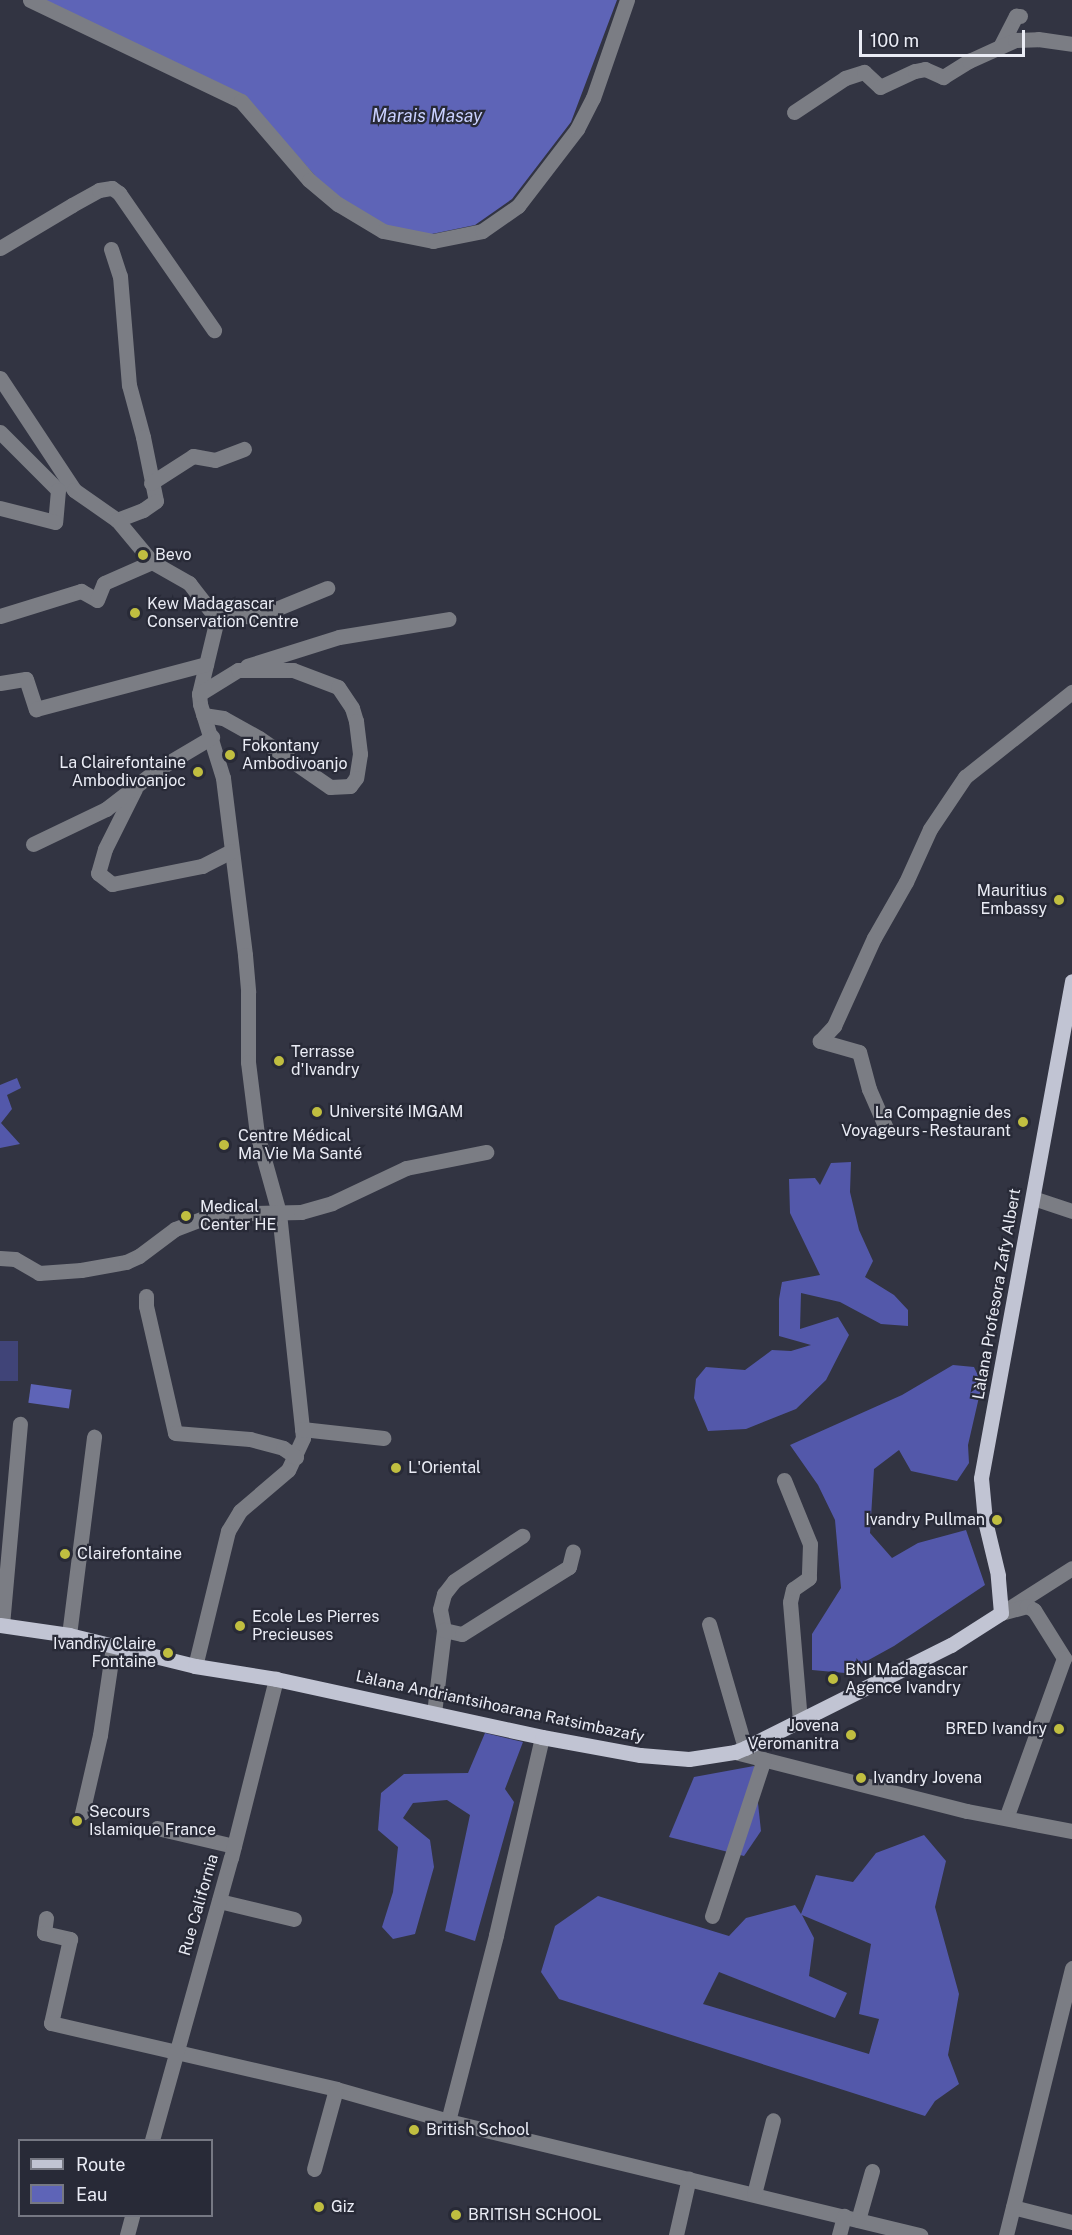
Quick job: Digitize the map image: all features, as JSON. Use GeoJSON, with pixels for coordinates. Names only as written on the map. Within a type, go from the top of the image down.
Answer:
{"type":"FeatureCollection","features":[{"type":"Feature","properties":{"kind":"main road","name":"Làlana Profesora Zafy Albert"},"geometry":{"type":"LineString","coordinates":[[1001,1613],[998,1575],[985,1521],[981,1478],[1072,981]]}},
{"type":"Feature","properties":{"kind":"main road","name":"Làlana Andriantsihoarana Ratsimbazafy"},"geometry":{"type":"LineString","coordinates":[[1,1625],[69,1635],[195,1666],[276,1679],[542,1737],[650,1756],[689,1759],[740,1750],[951,1645],[1001,1613]]}},
{"type":"Feature","properties":{"kind":"street"},"geometry":{"type":"LineString","coordinates":[[30,0],[241,101],[309,180],[338,204],[383,231],[433,242],[482,231],[518,206],[577,129],[593,98],[627,0]]}},
{"type":"Feature","properties":{"kind":"street"},"geometry":{"type":"LineString","coordinates":[[794,112],[845,78],[864,72],[880,87],[915,70],[924,69],[943,77],[969,61],[998,50],[1016,16],[1020,16]]}},
{"type":"Feature","properties":{"kind":"street"},"geometry":{"type":"LineString","coordinates":[[1002,45],[1015,40],[1038,39],[1072,44]]}},
{"type":"Feature","properties":{"kind":"street"},"geometry":{"type":"LineString","coordinates":[[0,248],[88,196],[107,187],[112,188],[214,330]]}},
{"type":"Feature","properties":{"kind":"street"},"geometry":{"type":"LineString","coordinates":[[111,249],[120,276],[129,385],[143,437],[156,501],[143,510],[117,520]]}},
{"type":"Feature","properties":{"kind":"street"},"geometry":{"type":"LineString","coordinates":[[0,378],[74,490],[117,520],[152,562],[189,583],[217,619]]}},
{"type":"Feature","properties":{"kind":"street"},"geometry":{"type":"LineString","coordinates":[[0,432],[58,490],[74,490]]}},
{"type":"Feature","properties":{"kind":"street"},"geometry":{"type":"LineString","coordinates":[[151,483],[193,456],[215,460],[244,449]]}},
{"type":"Feature","properties":{"kind":"street"},"geometry":{"type":"LineString","coordinates":[[0,508],[55,522],[58,490]]}},
{"type":"Feature","properties":{"kind":"street"},"geometry":{"type":"LineString","coordinates":[[0,616],[81,591],[97,600],[104,583],[152,562]]}},
{"type":"Feature","properties":{"kind":"street"},"geometry":{"type":"LineString","coordinates":[[217,619],[230,615],[256,617],[327,588]]}},
{"type":"Feature","properties":{"kind":"street"},"geometry":{"type":"LineString","coordinates":[[195,1666],[228,1530],[240,1511],[288,1470],[303,1438],[279,1213],[257,1134],[248,1062],[246,964],[223,778],[212,737],[203,715],[199,694],[217,619]]}},
{"type":"Feature","properties":{"kind":"street"},"geometry":{"type":"LineString","coordinates":[[199,694],[238,670],[279,654],[339,637],[449,619]]}},
{"type":"Feature","properties":{"kind":"street"},"geometry":{"type":"LineString","coordinates":[[0,683],[26,679],[36,709],[206,664]]}},
{"type":"Feature","properties":{"kind":"street"},"geometry":{"type":"LineString","coordinates":[[203,715],[223,718],[259,738],[330,787],[350,786],[356,778],[360,753],[352,708],[338,687],[293,670],[238,670]]}},
{"type":"Feature","properties":{"kind":"street"},"geometry":{"type":"LineString","coordinates":[[886,1128],[869,1089],[860,1053],[820,1041],[834,1026],[874,938],[906,882],[930,829],[965,777],[1072,692]]}},
{"type":"Feature","properties":{"kind":"street"},"geometry":{"type":"LineString","coordinates":[[33,844],[106,809],[135,789],[158,769],[212,737]]}},
{"type":"Feature","properties":{"kind":"street"},"geometry":{"type":"LineString","coordinates":[[135,789],[105,849],[98,873],[112,884],[202,866],[231,851]]}},
{"type":"Feature","properties":{"kind":"street"},"geometry":{"type":"LineString","coordinates":[[0,1258],[15,1259],[39,1273],[81,1270],[126,1262],[139,1256],[175,1229],[214,1214],[301,1212],[332,1203],[406,1168],[486,1152]]}},
{"type":"Feature","properties":{"kind":"street"},"geometry":{"type":"LineString","coordinates":[[1033,1198],[1072,1211]]}},
{"type":"Feature","properties":{"kind":"street"},"geometry":{"type":"LineString","coordinates":[[146,1296],[146,1306],[175,1433],[250,1439],[283,1448],[296,1457]]}},
{"type":"Feature","properties":{"kind":"street"},"geometry":{"type":"LineString","coordinates":[[1,1625],[20,1424]]}},
{"type":"Feature","properties":{"kind":"street"},"geometry":{"type":"LineString","coordinates":[[302,1429],[384,1438]]}},
{"type":"Feature","properties":{"kind":"street"},"geometry":{"type":"LineString","coordinates":[[69,1635],[94,1437]]}},
{"type":"Feature","properties":{"kind":"street"},"geometry":{"type":"LineString","coordinates":[[784,1480],[810,1544],[809,1578],[793,1589],[790,1602],[800,1720]]}},
{"type":"Feature","properties":{"kind":"street"},"geometry":{"type":"LineString","coordinates":[[434,1713],[444,1630],[440,1609],[444,1594],[454,1581],[522,1536]]}},
{"type":"Feature","properties":{"kind":"street"},"geometry":{"type":"LineString","coordinates":[[444,1630],[462,1634],[569,1567],[573,1551]]}},
{"type":"Feature","properties":{"kind":"street"},"geometry":{"type":"LineString","coordinates":[[1001,1613],[1072,1568]]}},
{"type":"Feature","properties":{"kind":"street"},"geometry":{"type":"LineString","coordinates":[[1001,1613],[1027,1606],[1034,1610],[1064,1658],[1006,1818]]}},
{"type":"Feature","properties":{"kind":"street"},"geometry":{"type":"LineString","coordinates":[[709,1624],[740,1750],[764,1759],[966,1811],[1072,1830]]}},
{"type":"Feature","properties":{"kind":"street"},"geometry":{"type":"LineString","coordinates":[[82,1813],[100,1735],[113,1647]]}},
{"type":"Feature","properties":{"kind":"street","name":"Rue California"},"geometry":{"type":"LineString","coordinates":[[152,2139],[234,1846],[276,1679]]}},
{"type":"Feature","properties":{"kind":"street"},"geometry":{"type":"LineString","coordinates":[[448,2121],[496,1935],[542,1737]]}},
{"type":"Feature","properties":{"kind":"street"},"geometry":{"type":"LineString","coordinates":[[712,1916],[764,1759]]}},
{"type":"Feature","properties":{"kind":"street"},"geometry":{"type":"LineString","coordinates":[[157,1828],[234,1846]]}},
{"type":"Feature","properties":{"kind":"street"},"geometry":{"type":"LineString","coordinates":[[219,1901],[294,1919]]}},
{"type":"Feature","properties":{"kind":"street"},"geometry":{"type":"LineString","coordinates":[[46,1918],[44,1933],[70,1940],[51,2023],[176,2054],[336,2089],[448,2121],[920,2235]]}},
{"type":"Feature","properties":{"kind":"street"},"geometry":{"type":"LineString","coordinates":[[1006,2235],[1072,1968]]}},
{"type":"Feature","properties":{"kind":"street"},"geometry":{"type":"LineString","coordinates":[[314,2169],[336,2089]]}},
{"type":"Feature","properties":{"kind":"street"},"geometry":{"type":"LineString","coordinates":[[754,2194],[773,2120]]}},
{"type":"Feature","properties":{"kind":"street"},"geometry":{"type":"LineString","coordinates":[[839,2235],[851,2218],[872,2171]]}},
{"type":"Feature","properties":{"kind":"street"},"geometry":{"type":"LineString","coordinates":[[676,2235],[689,2178]]}},
{"type":"Feature","properties":{"kind":"street"},"geometry":{"type":"LineString","coordinates":[[1013,2207],[1072,2222]]}},
{"type":"Feature","properties":{"kind":"street"},"geometry":{"type":"LineString","coordinates":[[127,2235],[132,2217]]}},
{"type":"Feature","properties":{"kind":"shaded area"},"geometry":{"type":"Polygon","coordinates":[[[17,1078],[21,1088],[7,1095],[12,1109],[1,1123],[20,1144],[0,1148],[0,1085],[17,1078]]]}},
{"type":"Feature","properties":{"kind":"shaded area"},"geometry":{"type":"Polygon","coordinates":[[[851,1162],[850,1192],[859,1230],[873,1261],[865,1277],[894,1295],[908,1310],[908,1326],[881,1324],[840,1302],[801,1293],[800,1329],[838,1317],[849,1335],[826,1380],[796,1409],[746,1429],[708,1431],[694,1398],[696,1379],[706,1367],[745,1370],[772,1350],[791,1351],[811,1345],[779,1336],[779,1299],[782,1282],[820,1275],[790,1213],[789,1179],[815,1178],[820,1185],[831,1163],[851,1162]]]}},
{"type":"Feature","properties":{"kind":"shaded area"},"geometry":{"type":"Polygon","coordinates":[[[0,1341],[18,1341],[18,1381],[0,1381],[0,1341]]]}},
{"type":"Feature","properties":{"kind":"shaded area"},"geometry":{"type":"Polygon","coordinates":[[[953,1365],[974,1367],[982,1384],[968,1445],[969,1463],[957,1481],[911,1471],[899,1450],[874,1469],[870,1533],[892,1558],[918,1543],[966,1530],[985,1585],[894,1646],[845,1673],[812,1670],[812,1634],[841,1588],[835,1520],[818,1485],[790,1445],[902,1395],[953,1365]]]}},
{"type":"Feature","properties":{"kind":"shaded area"},"geometry":{"type":"Polygon","coordinates":[[[485,1733],[523,1742],[505,1789],[514,1802],[475,1941],[445,1931],[470,1815],[447,1800],[413,1803],[403,1818],[430,1840],[434,1867],[415,1934],[393,1939],[382,1927],[393,1892],[398,1847],[378,1830],[381,1793],[404,1774],[468,1773],[485,1733]]]}},
{"type":"Feature","properties":{"kind":"shaded area"},"geometry":{"type":"Polygon","coordinates":[[[754,1766],[761,1831],[744,1856],[669,1837],[694,1777],[754,1766]]]}},
{"type":"Feature","properties":{"kind":"shaded area"},"geometry":{"type":"Polygon","coordinates":[[[924,1835],[946,1861],[935,1907],[959,1994],[948,2055],[959,2084],[935,2101],[925,2116],[559,1999],[541,1972],[555,1926],[598,1896],[729,1936],[746,1918],[795,1905],[801,1914],[816,1875],[853,1882],[876,1853],[924,1835]],[[802,1915],[814,1938],[809,1976],[847,1993],[835,2018],[719,1972],[703,2004],[869,2054],[879,2019],[859,2014],[871,1944],[802,1915]]]}},
{"type":"Feature","properties":{"kind":"water","name":"Marais Masay"},"geometry":{"type":"Polygon","coordinates":[[[41,0],[617,0],[571,122],[512,199],[475,225],[427,235],[377,224],[334,197],[259,113],[41,0]]]}},
{"type":"Feature","properties":{"kind":"water"},"geometry":{"type":"Polygon","coordinates":[[[31,1384],[72,1390],[69,1409],[28,1403],[31,1384]]]}},
{"type":"Feature","properties":{"kind":"place","name":"Bevo"},"geometry":{"type":"Point","coordinates":[143,555]}},
{"type":"Feature","properties":{"kind":"place","name":"Kew Madagascar Conservation Centre"},"geometry":{"type":"Point","coordinates":[135,613]}},
{"type":"Feature","properties":{"kind":"place","name":"Fokontany Ambodivoanjo"},"geometry":{"type":"Point","coordinates":[230,755]}},
{"type":"Feature","properties":{"kind":"place","name":"La Clairefontaine Ambodivoanjoc"},"geometry":{"type":"Point","coordinates":[198,772]}},
{"type":"Feature","properties":{"kind":"place","name":"Mauritius Embassy"},"geometry":{"type":"Point","coordinates":[1059,900]}},
{"type":"Feature","properties":{"kind":"place","name":"Terrasse d'Ivandry"},"geometry":{"type":"Point","coordinates":[279,1061]}},
{"type":"Feature","properties":{"kind":"place","name":"Université IMGAM"},"geometry":{"type":"Point","coordinates":[317,1112]}},
{"type":"Feature","properties":{"kind":"place","name":"La Compagnie des Voyageurs - Restaurant"},"geometry":{"type":"Point","coordinates":[1023,1122]}},
{"type":"Feature","properties":{"kind":"place","name":"Centre Médical Ma Vie Ma Santé"},"geometry":{"type":"Point","coordinates":[224,1145]}},
{"type":"Feature","properties":{"kind":"place","name":"Medical Center HE"},"geometry":{"type":"Point","coordinates":[186,1216]}},
{"type":"Feature","properties":{"kind":"place","name":"L'Oriental"},"geometry":{"type":"Point","coordinates":[396,1468]}},
{"type":"Feature","properties":{"kind":"place","name":"Ivandry Pullman"},"geometry":{"type":"Point","coordinates":[997,1520]}},
{"type":"Feature","properties":{"kind":"place","name":"Clairefontaine"},"geometry":{"type":"Point","coordinates":[65,1554]}},
{"type":"Feature","properties":{"kind":"place","name":"Ecole Les Pierres Precieuses"},"geometry":{"type":"Point","coordinates":[240,1626]}},
{"type":"Feature","properties":{"kind":"place","name":"Ivandry Claire Fontaine"},"geometry":{"type":"Point","coordinates":[168,1653]}},
{"type":"Feature","properties":{"kind":"place","name":"BNI Madagascar Agence Ivandry"},"geometry":{"type":"Point","coordinates":[833,1679]}},
{"type":"Feature","properties":{"kind":"place","name":"BRED Ivandry"},"geometry":{"type":"Point","coordinates":[1059,1729]}},
{"type":"Feature","properties":{"kind":"place","name":"Jovena Veromanitra"},"geometry":{"type":"Point","coordinates":[851,1735]}},
{"type":"Feature","properties":{"kind":"place","name":"Ivandry Jovena"},"geometry":{"type":"Point","coordinates":[861,1778]}},
{"type":"Feature","properties":{"kind":"place","name":"Secours Islamique France"},"geometry":{"type":"Point","coordinates":[77,1821]}},
{"type":"Feature","properties":{"kind":"place","name":"British School"},"geometry":{"type":"Point","coordinates":[414,2130]}},
{"type":"Feature","properties":{"kind":"place","name":"Giz"},"geometry":{"type":"Point","coordinates":[319,2207]}},
{"type":"Feature","properties":{"kind":"place","name":"BRITISH SCHOOL"},"geometry":{"type":"Point","coordinates":[456,2215]}}]}
